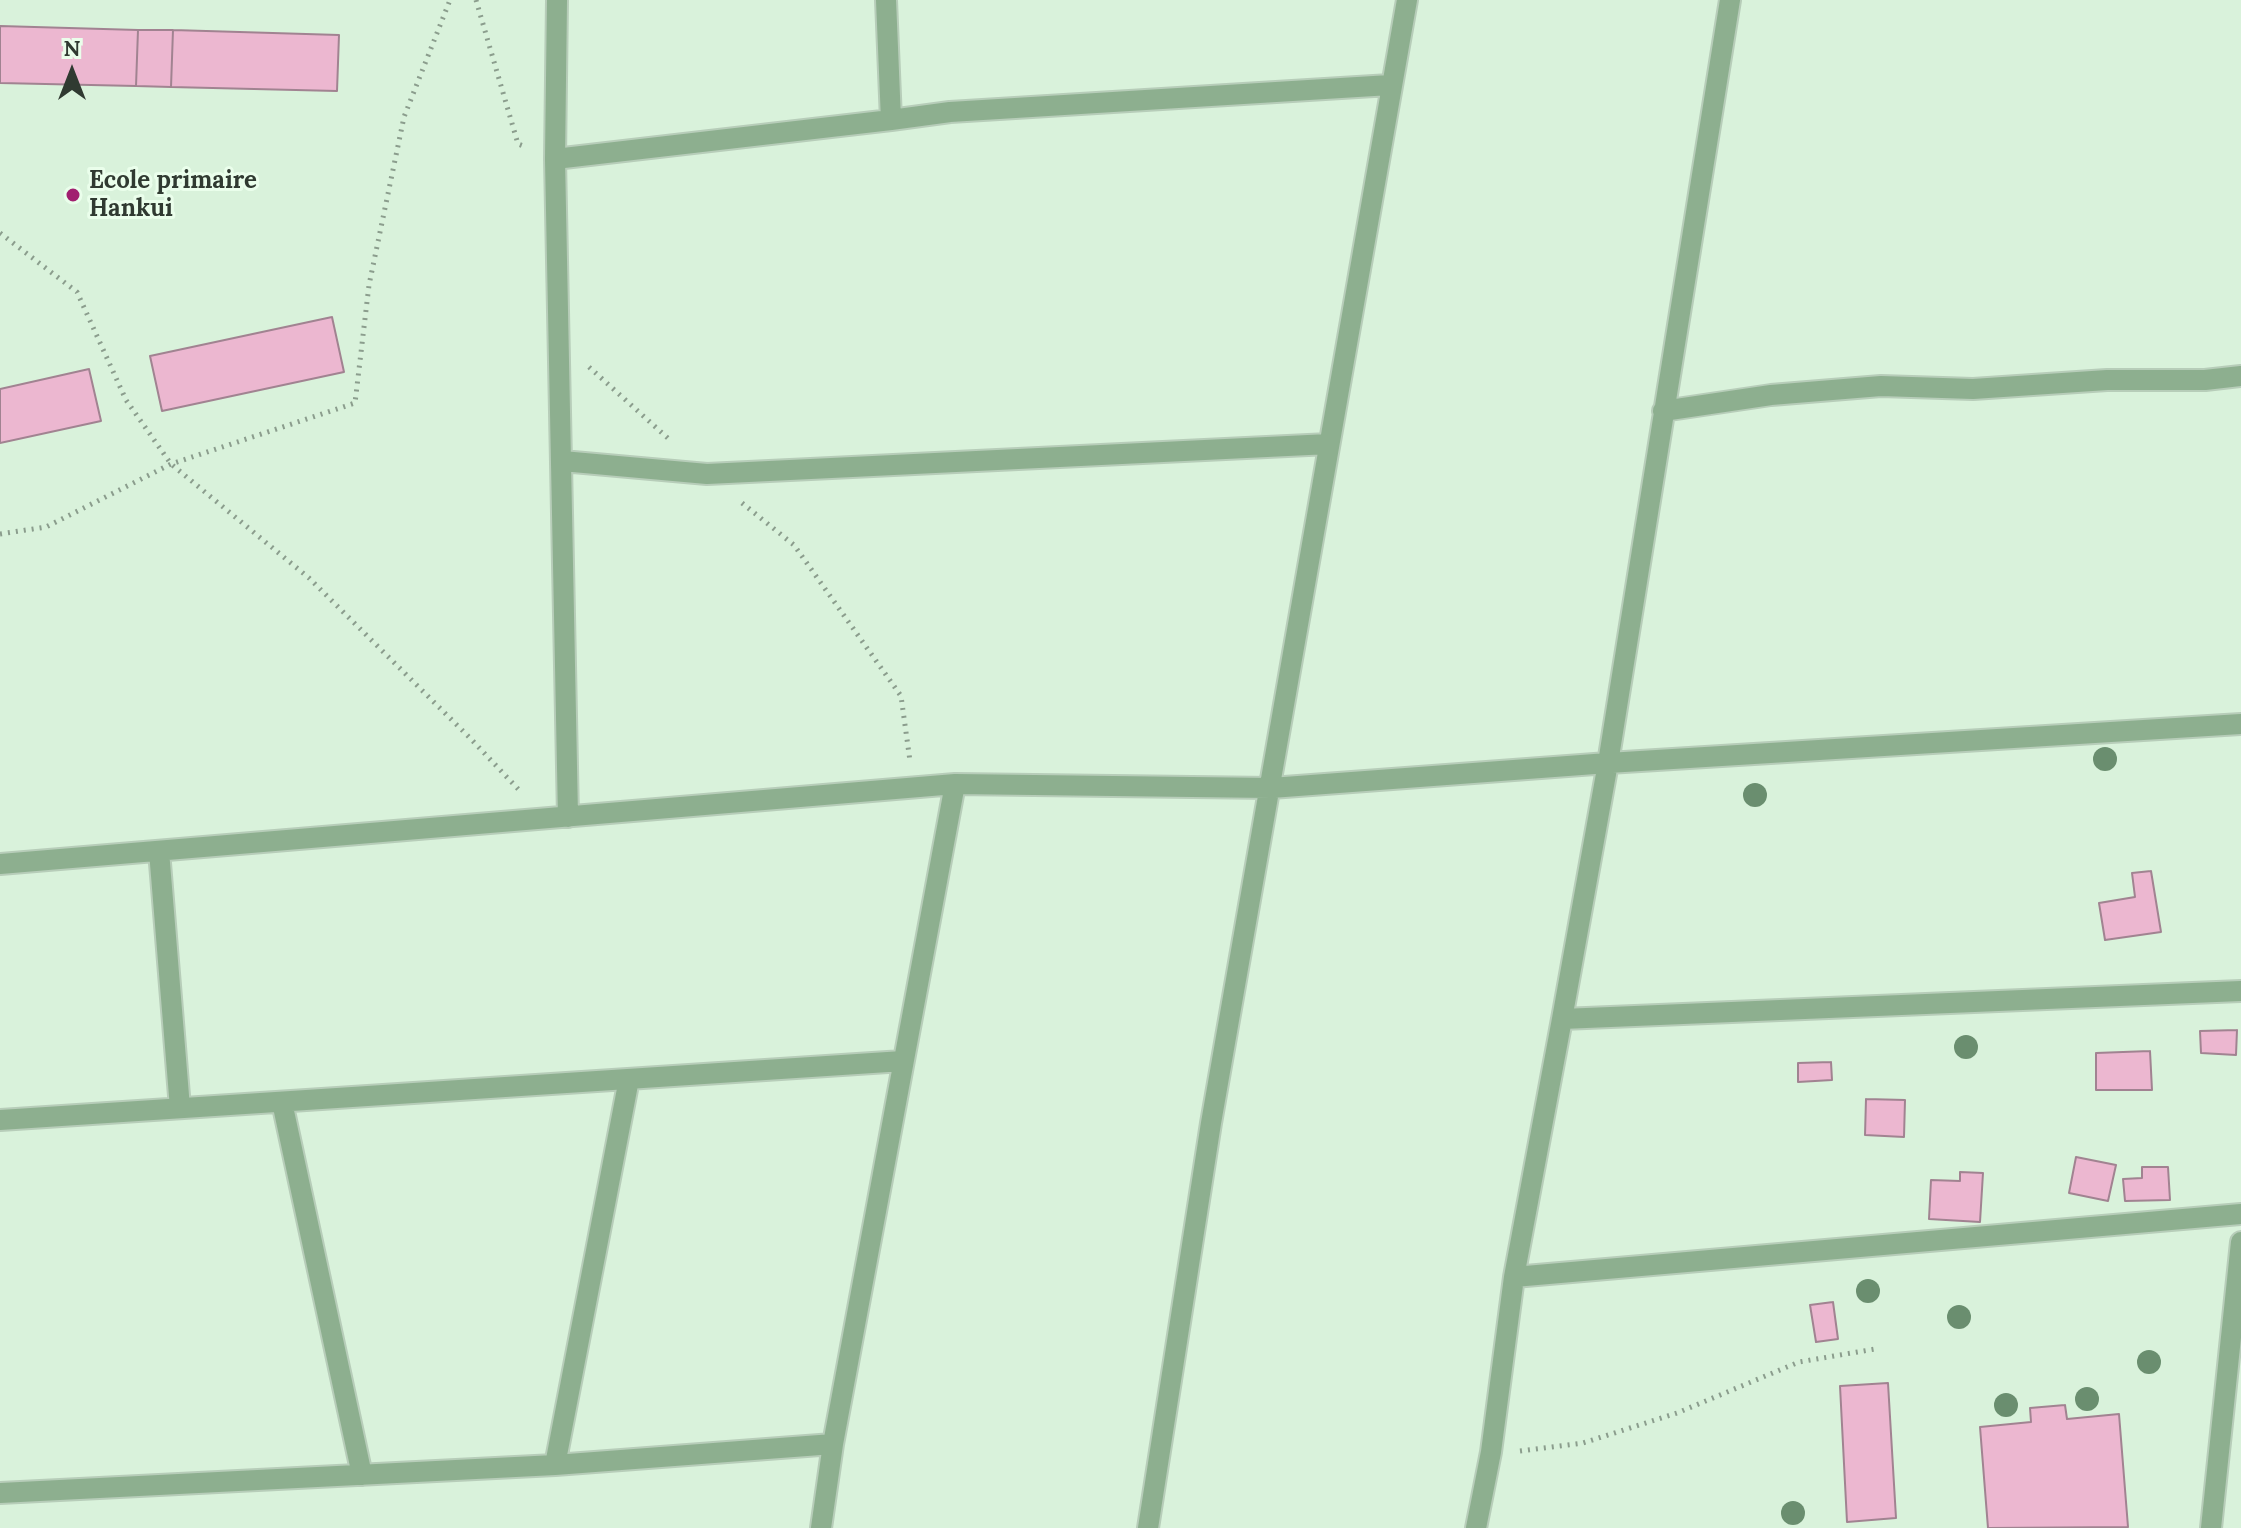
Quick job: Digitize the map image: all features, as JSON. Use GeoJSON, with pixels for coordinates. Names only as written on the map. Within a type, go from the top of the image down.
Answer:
{"type":"FeatureCollection","features":[{"type":"Feature","properties":{"kind":"street"},"geometry":{"type":"LineString","coordinates":[[557,0],[555,159],[568,817]]}},
{"type":"Feature","properties":{"kind":"street"},"geometry":{"type":"LineString","coordinates":[[886,0],[891,120]]}},
{"type":"Feature","properties":{"kind":"street"},"geometry":{"type":"LineString","coordinates":[[1148,1528],[1208,1139],[1407,0]]}},
{"type":"Feature","properties":{"kind":"street"},"geometry":{"type":"LineString","coordinates":[[1476,1528],[1491,1452],[1514,1277],[1608,763],[1730,0]]}},
{"type":"Feature","properties":{"kind":"street"},"geometry":{"type":"LineString","coordinates":[[555,159],[950,112],[1390,85]]}},
{"type":"Feature","properties":{"kind":"street"},"geometry":{"type":"LineString","coordinates":[[1663,411],[1771,395],[1881,386],[1973,389],[2107,380],[2205,380],[2241,376]]}},
{"type":"Feature","properties":{"kind":"street"},"geometry":{"type":"LineString","coordinates":[[562,461],[707,474],[1329,444]]}},
{"type":"Feature","properties":{"kind":"street"},"geometry":{"type":"LineString","coordinates":[[0,864],[955,784],[1271,788],[1608,763],[2241,724]]}},
{"type":"Feature","properties":{"kind":"street"},"geometry":{"type":"LineString","coordinates":[[821,1528],[833,1444],[955,784]]}},
{"type":"Feature","properties":{"kind":"street"},"geometry":{"type":"LineString","coordinates":[[159,851],[180,1108]]}},
{"type":"Feature","properties":{"kind":"street"},"geometry":{"type":"LineString","coordinates":[[1562,1019],[2241,991]]}},
{"type":"Feature","properties":{"kind":"street"},"geometry":{"type":"LineString","coordinates":[[0,1120],[903,1061]]}},
{"type":"Feature","properties":{"kind":"street"},"geometry":{"type":"LineString","coordinates":[[555,1465],[629,1079]]}},
{"type":"Feature","properties":{"kind":"street"},"geometry":{"type":"LineString","coordinates":[[282,1102],[362,1475]]}},
{"type":"Feature","properties":{"kind":"street"},"geometry":{"type":"LineString","coordinates":[[1514,1277],[2241,1214]]}},
{"type":"Feature","properties":{"kind":"street"},"geometry":{"type":"LineString","coordinates":[[2211,1528],[2241,1242]]}},
{"type":"Feature","properties":{"kind":"street"},"geometry":{"type":"LineString","coordinates":[[0,1492],[555,1465],[833,1444]]}},
{"type":"Feature","properties":{"kind":"path"},"geometry":{"type":"LineString","coordinates":[[0,534],[46,527],[171,464],[355,403],[369,285],[404,117],[450,0]]}},
{"type":"Feature","properties":{"kind":"path"},"geometry":{"type":"LineString","coordinates":[[476,0],[518,144],[555,159]]}},
{"type":"Feature","properties":{"kind":"path"},"geometry":{"type":"LineString","coordinates":[[0,233],[77,292],[126,400],[171,464],[309,578],[470,738],[545,818]]}},
{"type":"Feature","properties":{"kind":"path"},"geometry":{"type":"LineString","coordinates":[[579,358],[707,474],[794,545],[901,696],[913,787]]}},
{"type":"Feature","properties":{"kind":"path"},"geometry":{"type":"LineString","coordinates":[[1491,1452],[1526,1451],[1583,1443],[1677,1413],[1799,1362],[1875,1349]]}},
{"type":"Feature","properties":{"kind":"building"},"geometry":{"type":"Polygon","coordinates":[[[0,26],[138,30],[136,86],[0,83],[0,26]]]}},
{"type":"Feature","properties":{"kind":"building"},"geometry":{"type":"Polygon","coordinates":[[[138,30],[173,30],[171,87],[136,86],[138,30]]]}},
{"type":"Feature","properties":{"kind":"building"},"geometry":{"type":"Polygon","coordinates":[[[173,30],[339,35],[337,91],[171,87],[173,30]]]}},
{"type":"Feature","properties":{"kind":"building"},"geometry":{"type":"Polygon","coordinates":[[[332,317],[344,372],[162,411],[150,356],[332,317]]]}},
{"type":"Feature","properties":{"kind":"building"},"geometry":{"type":"Polygon","coordinates":[[[89,369],[101,421],[0,443],[0,389],[89,369]]]}},
{"type":"Feature","properties":{"kind":"building"},"geometry":{"type":"Polygon","coordinates":[[[2151,871],[2161,932],[2105,940],[2099,903],[2135,897],[2132,873],[2151,871]]]}},
{"type":"Feature","properties":{"kind":"building"},"geometry":{"type":"Polygon","coordinates":[[[2237,1030],[2236,1055],[2201,1053],[2200,1031],[2237,1030]]]}},
{"type":"Feature","properties":{"kind":"building"},"geometry":{"type":"Polygon","coordinates":[[[2150,1051],[2152,1090],[2096,1090],[2096,1053],[2150,1051]]]}},
{"type":"Feature","properties":{"kind":"building"},"geometry":{"type":"Polygon","coordinates":[[[1831,1062],[1832,1080],[1798,1082],[1798,1063],[1831,1062]]]}},
{"type":"Feature","properties":{"kind":"building"},"geometry":{"type":"Polygon","coordinates":[[[1866,1099],[1905,1100],[1904,1137],[1865,1135],[1866,1099]]]}},
{"type":"Feature","properties":{"kind":"building"},"geometry":{"type":"Polygon","coordinates":[[[2076,1157],[2116,1165],[2108,1201],[2069,1193],[2076,1157]]]}},
{"type":"Feature","properties":{"kind":"building"},"geometry":{"type":"Polygon","coordinates":[[[2142,1167],[2168,1167],[2170,1200],[2125,1201],[2123,1179],[2142,1178],[2142,1167]]]}},
{"type":"Feature","properties":{"kind":"building"},"geometry":{"type":"Polygon","coordinates":[[[1960,1172],[1983,1173],[1980,1222],[1929,1219],[1931,1180],[1960,1181],[1960,1172]]]}},
{"type":"Feature","properties":{"kind":"building"},"geometry":{"type":"Polygon","coordinates":[[[1833,1302],[1838,1339],[1816,1342],[1810,1305],[1833,1302]]]}},
{"type":"Feature","properties":{"kind":"building"},"geometry":{"type":"Polygon","coordinates":[[[1888,1383],[1896,1518],[1847,1522],[1840,1386],[1888,1383]]]}},
{"type":"Feature","properties":{"kind":"building"},"geometry":{"type":"Polygon","coordinates":[[[2065,1405],[2067,1419],[2119,1414],[2128,1527],[1988,1528],[1980,1427],[2031,1422],[2030,1408],[2065,1405]]]}},
{"type":"Feature","properties":{"kind":"place","name":"Ecole primaire Hankui"},"geometry":{"type":"Point","coordinates":[73,195]}}]}
